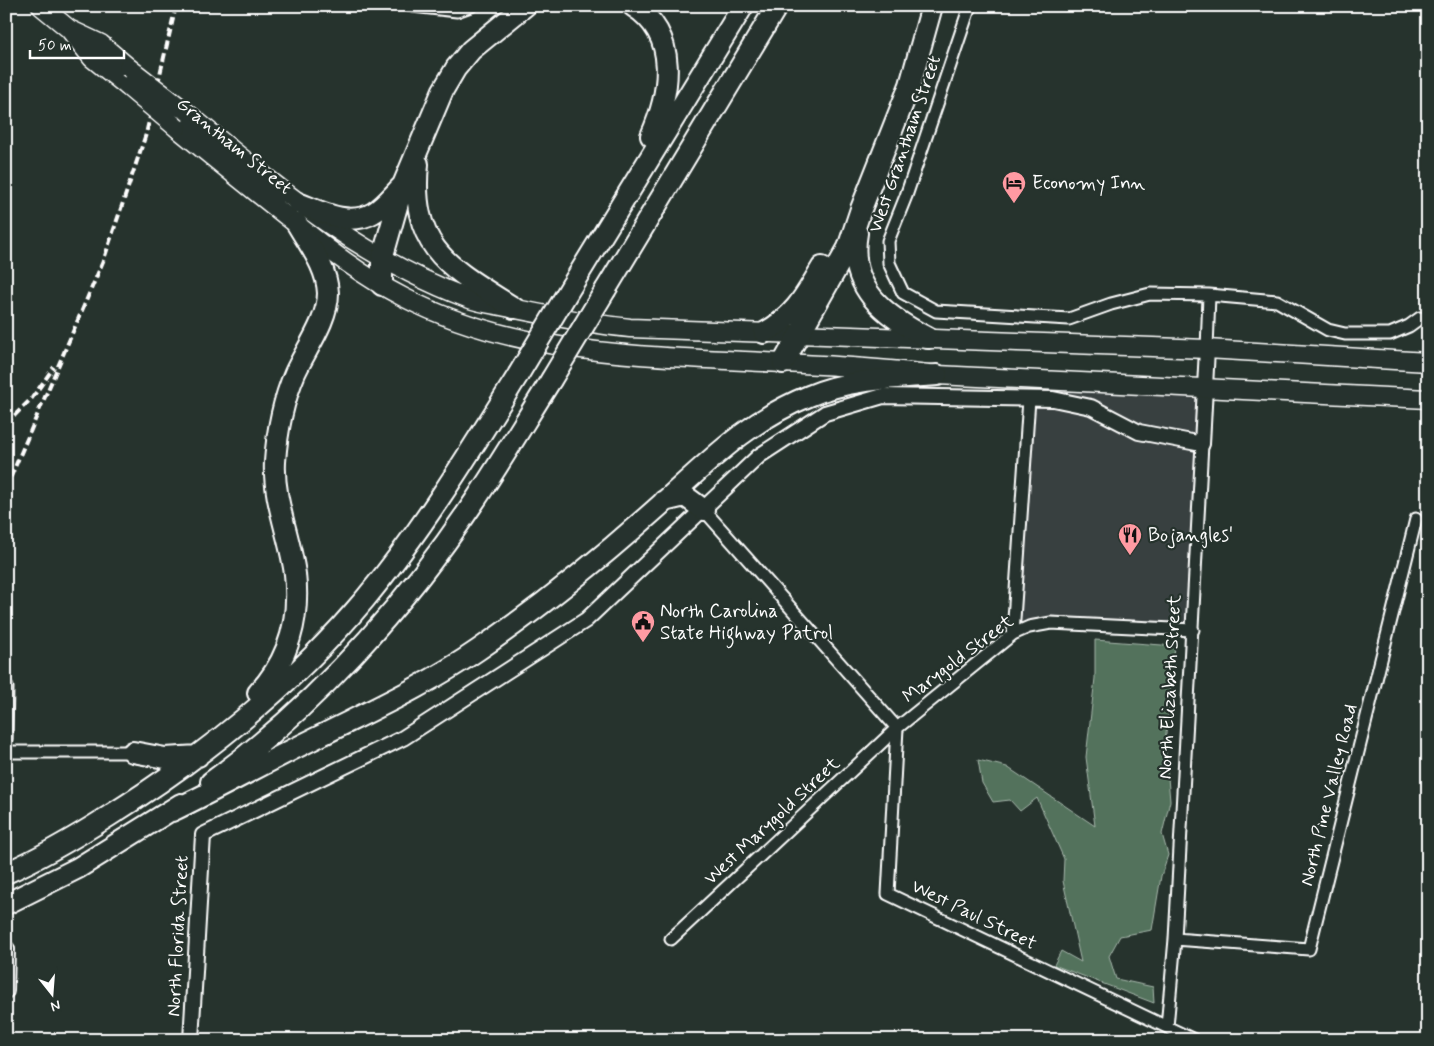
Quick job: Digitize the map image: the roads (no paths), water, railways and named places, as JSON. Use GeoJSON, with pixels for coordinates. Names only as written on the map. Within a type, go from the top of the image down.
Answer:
{"type":"FeatureCollection","features":[{"type":"Feature","properties":{"kind":"highway"},"geometry":{"type":"LineString","coordinates":[[382,286],[382,260],[408,169],[419,151],[432,115],[456,68],[483,39],[520,10],[541,6]]}},
{"type":"Feature","properties":{"kind":"highway"},"geometry":{"type":"LineString","coordinates":[[633,6],[655,28],[666,59],[668,73],[664,104],[636,180]]}},
{"type":"Feature","properties":{"kind":"highway"},"geometry":{"type":"LineString","coordinates":[[6,873],[56,848],[141,796],[198,756],[232,729],[323,644],[364,600],[454,478],[743,6]]}},
{"type":"Feature","properties":{"kind":"highway"},"geometry":{"type":"LineString","coordinates":[[172,811],[220,776],[315,694],[373,633],[408,592],[475,502],[777,6]]}},
{"type":"Feature","properties":{"kind":"highway"},"geometry":{"type":"LineString","coordinates":[[783,363],[848,248],[860,209],[907,94],[931,8]]}},
{"type":"Feature","properties":{"kind":"highway"},"geometry":{"type":"LineString","coordinates":[[419,151],[416,196],[418,212],[431,242],[458,271],[514,308]]}},
{"type":"Feature","properties":{"kind":"highway"},"geometry":{"type":"LineString","coordinates":[[298,203],[328,215],[355,218],[374,213],[403,185]]}},
{"type":"Feature","properties":{"kind":"highway"},"geometry":{"type":"LineString","coordinates":[[764,333],[782,324],[799,306],[843,232],[860,209]]}},
{"type":"Feature","properties":{"kind":"highway"},"geometry":{"type":"LineString","coordinates":[[860,209],[856,257],[860,275],[868,291],[887,314],[901,324],[928,338]]}},
{"type":"Feature","properties":{"kind":"highway"},"geometry":{"type":"LineString","coordinates":[[232,729],[249,702],[263,687],[280,662],[292,634],[295,618],[295,572],[276,484],[276,448],[287,393],[320,323],[328,296],[324,273],[297,224]]}},
{"type":"Feature","properties":{"kind":"highway"},"geometry":{"type":"LineString","coordinates":[[6,904],[78,868],[172,811],[424,684],[476,652],[526,616],[604,553],[735,437],[782,408],[838,386],[868,380],[937,375]]}},
{"type":"Feature","properties":{"kind":"highway"},"geometry":{"type":"LineString","coordinates":[[664,501],[685,496],[704,510]]}},
{"type":"Feature","properties":{"kind":"highway"},"geometry":{"type":"LineString","coordinates":[[133,752],[165,758],[198,756]]}},
{"type":"Feature","properties":{"kind":"highway"},"geometry":{"type":"LineString","coordinates":[[133,752],[143,759],[146,767],[141,796]]}},
{"type":"Feature","properties":{"kind":"main road","name":"Grantham Street"},"geometry":{"type":"LineString","coordinates":[[41,6],[69,29],[92,58],[350,265],[403,297],[459,322],[488,331],[548,345],[640,356],[883,368],[937,375],[1428,399]]}},
{"type":"Feature","properties":{"kind":"main road","name":"Grantham Street"},"geometry":{"type":"LineString","coordinates":[[69,29],[101,44],[329,226],[382,260],[468,299],[571,321],[599,325],[1207,349],[1428,362]]}},
{"type":"Feature","properties":{"kind":"street"},"geometry":{"type":"LineString","coordinates":[[412,6],[456,11],[468,7]]}},
{"type":"Feature","properties":{"kind":"street","name":"West Grantham Street"},"geometry":{"type":"LineString","coordinates":[[970,6],[906,196],[888,241],[889,263],[903,293],[936,311],[1069,319],[1111,304],[1150,294],[1209,295],[1277,301],[1328,330],[1345,334],[1390,334],[1410,326],[1420,318]]}},
{"type":"Feature","properties":{"kind":"street"},"geometry":{"type":"LineString","coordinates":[[1207,349],[1209,295]]}},
{"type":"Feature","properties":{"kind":"street","name":"North Elizabeth Street"},"geometry":{"type":"LineString","coordinates":[[1166,1027],[1175,939],[1207,349]]}},
{"type":"Feature","properties":{"kind":"street"},"geometry":{"type":"LineString","coordinates":[[897,728],[704,510],[759,456],[825,414],[883,396],[1052,399],[1091,406],[1139,432],[1202,444]]}},
{"type":"Feature","properties":{"kind":"street"},"geometry":{"type":"LineString","coordinates":[[1013,634],[1029,399]]}},
{"type":"Feature","properties":{"kind":"street","name":"North Florida Street"},"geometry":{"type":"LineString","coordinates":[[191,1040],[202,835],[403,738],[586,620],[704,510]]}},
{"type":"Feature","properties":{"kind":"street","name":"North Pine Valley Road"},"geometry":{"type":"LineString","coordinates":[[1175,939],[1309,949],[1416,519]]}},
{"type":"Feature","properties":{"kind":"street","name":"Marygold Street"},"geometry":{"type":"LineString","coordinates":[[897,728],[1013,634],[1030,627],[1051,623],[1193,630]]}},
{"type":"Feature","properties":{"kind":"street"},"geometry":{"type":"LineString","coordinates":[[6,739],[7,688]]}},
{"type":"Feature","properties":{"kind":"street","name":"West Marygold Street"},"geometry":{"type":"LineString","coordinates":[[671,939],[897,728]]}},
{"type":"Feature","properties":{"kind":"street","name":"West Paul Street"},"geometry":{"type":"LineString","coordinates":[[897,728],[888,894],[1166,1027]]}},
{"type":"Feature","properties":{"kind":"street"},"geometry":{"type":"LineString","coordinates":[[6,752],[133,752]]}},
{"type":"Feature","properties":{"kind":"street"},"geometry":{"type":"LineString","coordinates":[[6,991],[8,949]]}},
{"type":"Feature","properties":{"kind":"street"},"geometry":{"type":"LineString","coordinates":[[1166,1027],[1194,1040]]}},
{"type":"Feature","properties":{"kind":"railway"},"geometry":{"type":"LineString","coordinates":[[6,488],[104,259],[146,134],[176,6]]}},
{"type":"Feature","properties":{"kind":"railway"},"geometry":{"type":"LineString","coordinates":[[6,424],[32,398],[54,367]]}},
{"type":"Feature","properties":{"kind":"place","name":"Economy Inn"},"geometry":{"type":"Point","coordinates":[1014,204]}},
{"type":"Feature","properties":{"kind":"place","name":"Bojangles'"},"geometry":{"type":"Point","coordinates":[1130,556]}},
{"type":"Feature","properties":{"kind":"place","name":"North Carolina State Highway Patrol"},"geometry":{"type":"Point","coordinates":[643,643]}}]}
